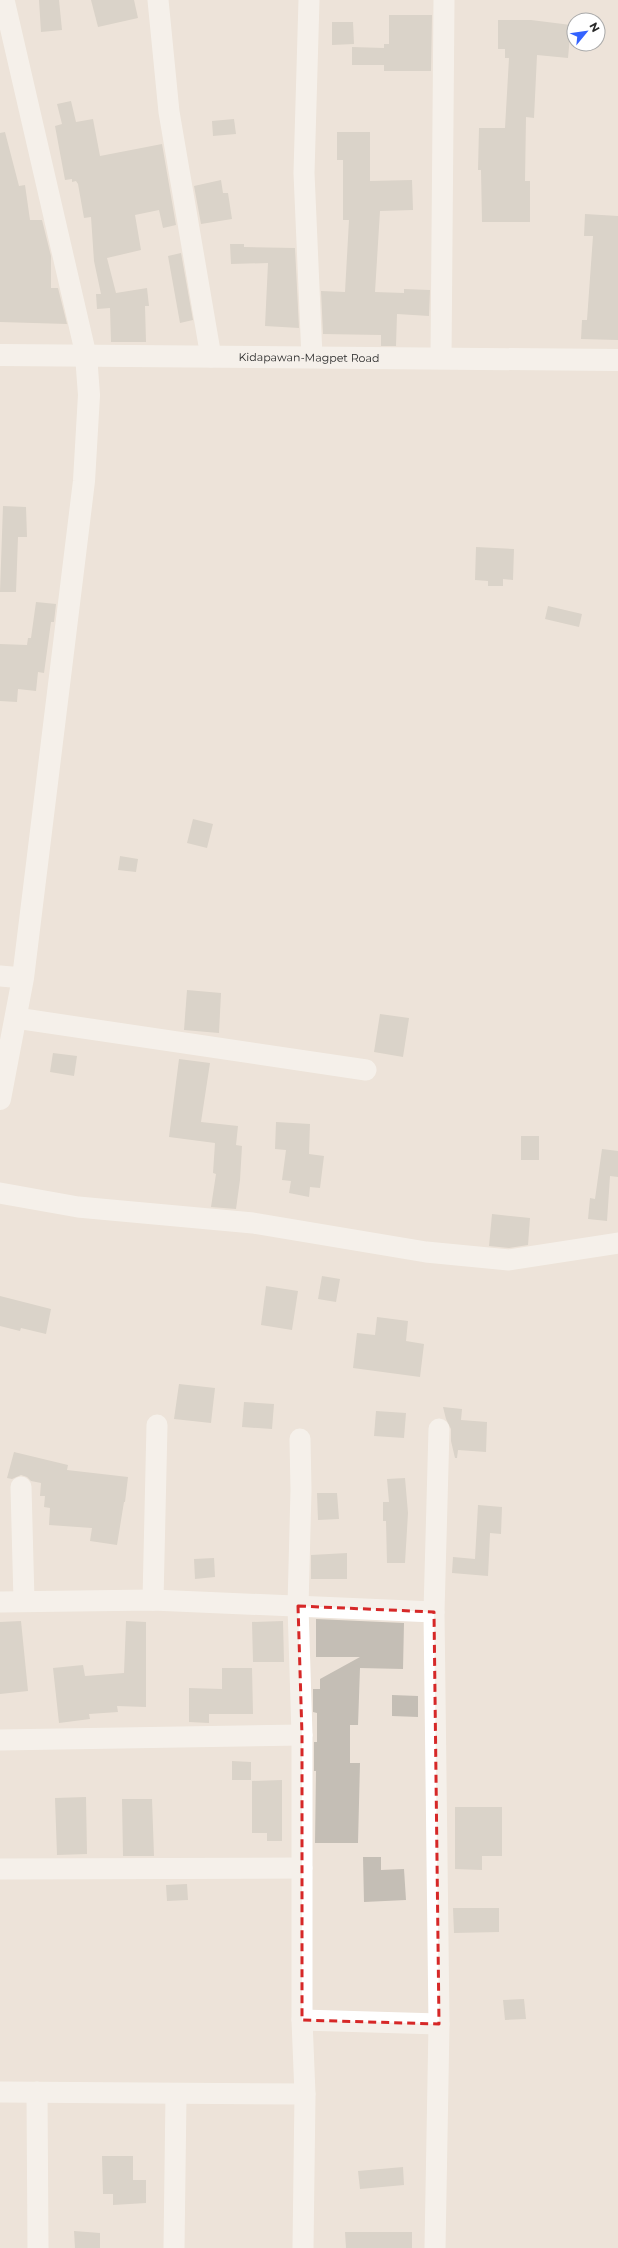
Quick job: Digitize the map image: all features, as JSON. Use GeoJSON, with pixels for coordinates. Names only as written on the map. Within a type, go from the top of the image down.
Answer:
{"type":"FeatureCollection","features":[{"type":"Feature","properties":{"kind":"street"},"geometry":{"type":"LineString","coordinates":[[0,1099],[23,978],[84,481],[89,395],[86,355],[4,0]]}},
{"type":"Feature","properties":{"kind":"street"},"geometry":{"type":"LineString","coordinates":[[158,0],[168,112],[211,357]]}},
{"type":"Feature","properties":{"kind":"street"},"geometry":{"type":"LineString","coordinates":[[310,0],[304,173],[312,357]]}},
{"type":"Feature","properties":{"kind":"street"},"geometry":{"type":"LineString","coordinates":[[441,358],[444,0]]}},
{"type":"Feature","properties":{"kind":"street","name":"Kidapawan-Magpet Road"},"geometry":{"type":"LineString","coordinates":[[0,355],[618,360]]}},
{"type":"Feature","properties":{"kind":"street"},"geometry":{"type":"LineString","coordinates":[[0,976],[23,978]]}},
{"type":"Feature","properties":{"kind":"street"},"geometry":{"type":"LineString","coordinates":[[16,1018],[366,1070]]}},
{"type":"Feature","properties":{"kind":"street"},"geometry":{"type":"LineString","coordinates":[[0,1193],[78,1207],[253,1223],[426,1252],[509,1260],[618,1243]]}},
{"type":"Feature","properties":{"kind":"street"},"geometry":{"type":"LineString","coordinates":[[153,1600],[157,1426]]}},
{"type":"Feature","properties":{"kind":"street"},"geometry":{"type":"LineString","coordinates":[[435,2248],[439,2024],[434,1612],[439,1429]]}},
{"type":"Feature","properties":{"kind":"street"},"geometry":{"type":"LineString","coordinates":[[300,1439],[301,1490],[298,1606],[302,1735],[302,2020],[305,2094],[303,2248]]}},
{"type":"Feature","properties":{"kind":"street"},"geometry":{"type":"LineString","coordinates":[[21,1487],[24,1601]]}},
{"type":"Feature","properties":{"kind":"street"},"geometry":{"type":"LineString","coordinates":[[0,1602],[153,1600],[434,1612]]}},
{"type":"Feature","properties":{"kind":"street"},"geometry":{"type":"LineString","coordinates":[[0,1740],[302,1735]]}},
{"type":"Feature","properties":{"kind":"street"},"geometry":{"type":"LineString","coordinates":[[0,1869],[302,1868]]}},
{"type":"Feature","properties":{"kind":"street"},"geometry":{"type":"LineString","coordinates":[[302,2020],[439,2024]]}},
{"type":"Feature","properties":{"kind":"street"},"geometry":{"type":"LineString","coordinates":[[0,2092],[305,2094]]}},
{"type":"Feature","properties":{"kind":"street"},"geometry":{"type":"LineString","coordinates":[[37,2092],[38,2248]]}},
{"type":"Feature","properties":{"kind":"street"},"geometry":{"type":"LineString","coordinates":[[174,2248],[176,2094]]}},
{"type":"Feature","properties":{"kind":"highlighted area"},"geometry":{"type":"Polygon","coordinates":[[[298,1606],[434,1612],[439,2024],[302,2020],[302,1735],[298,1606]]]}},
{"type":"Feature","properties":{"kind":"building"},"geometry":{"type":"Polygon","coordinates":[[[39,0],[59,0],[62,30],[41,32],[39,0]]]}},
{"type":"Feature","properties":{"kind":"building"},"geometry":{"type":"Polygon","coordinates":[[[91,0],[134,0],[138,18],[98,27],[91,0]]]}},
{"type":"Feature","properties":{"kind":"building"},"geometry":{"type":"Polygon","coordinates":[[[389,15],[432,15],[431,71],[384,71],[384,65],[352,65],[352,47],[384,48],[384,44],[389,44],[389,15]]]}},
{"type":"Feature","properties":{"kind":"building"},"geometry":{"type":"Polygon","coordinates":[[[498,20],[531,20],[566,24],[566,52],[569,52],[568,58],[537,55],[534,118],[526,117],[525,181],[530,181],[530,222],[482,222],[481,170],[478,170],[479,128],[505,128],[509,58],[505,58],[505,49],[498,49],[498,20]]]}},
{"type":"Feature","properties":{"kind":"building"},"geometry":{"type":"Polygon","coordinates":[[[332,22],[353,22],[354,44],[332,45],[332,22]]]}},
{"type":"Feature","properties":{"kind":"building"},"geometry":{"type":"Polygon","coordinates":[[[71,101],[76,122],[93,119],[100,156],[162,144],[176,225],[163,228],[159,210],[135,215],[141,250],[107,258],[116,293],[147,288],[149,306],[145,306],[146,342],[111,342],[110,308],[97,309],[96,294],[101,294],[94,261],[91,217],[84,218],[78,184],[76,181],[72,182],[72,179],[65,180],[55,126],[62,124],[57,104],[71,101]]]}},
{"type":"Feature","properties":{"kind":"building"},"geometry":{"type":"Polygon","coordinates":[[[234,119],[236,134],[213,136],[212,121],[234,119]]]}},
{"type":"Feature","properties":{"kind":"building"},"geometry":{"type":"Polygon","coordinates":[[[5,132],[19,186],[25,185],[30,220],[42,220],[51,256],[51,288],[58,288],[67,324],[0,322],[0,133],[5,132]]]}},
{"type":"Feature","properties":{"kind":"building"},"geometry":{"type":"Polygon","coordinates":[[[337,132],[370,132],[370,181],[412,180],[413,210],[380,211],[375,292],[404,293],[404,289],[430,290],[429,316],[397,314],[396,346],[381,346],[381,335],[323,334],[321,291],[345,292],[349,220],[343,220],[343,160],[337,160],[337,132]]]}},
{"type":"Feature","properties":{"kind":"building"},"geometry":{"type":"Polygon","coordinates":[[[221,180],[223,193],[228,193],[232,219],[201,224],[194,186],[221,180]]]}},
{"type":"Feature","properties":{"kind":"building"},"geometry":{"type":"Polygon","coordinates":[[[585,214],[618,216],[618,340],[581,339],[582,320],[587,320],[593,236],[584,236],[585,214]]]}},
{"type":"Feature","properties":{"kind":"building"},"geometry":{"type":"Polygon","coordinates":[[[230,244],[244,244],[244,247],[295,248],[299,328],[265,326],[268,263],[231,264],[230,244]]]}},
{"type":"Feature","properties":{"kind":"building"},"geometry":{"type":"Polygon","coordinates":[[[181,253],[193,320],[180,323],[168,256],[181,253]]]}},
{"type":"Feature","properties":{"kind":"building"},"geometry":{"type":"Polygon","coordinates":[[[3,506],[26,507],[27,537],[18,537],[16,592],[0,592],[3,506]]]}},
{"type":"Feature","properties":{"kind":"building"},"geometry":{"type":"Polygon","coordinates":[[[476,547],[514,549],[513,580],[503,579],[503,586],[488,586],[488,581],[475,580],[476,547]]]}},
{"type":"Feature","properties":{"kind":"building"},"geometry":{"type":"Polygon","coordinates":[[[36,602],[56,604],[54,622],[51,622],[44,673],[38,672],[36,691],[18,689],[17,702],[0,701],[0,644],[27,645],[28,638],[31,638],[36,602]]]}},
{"type":"Feature","properties":{"kind":"building"},"geometry":{"type":"Polygon","coordinates":[[[548,606],[582,614],[579,627],[545,619],[548,606]]]}},
{"type":"Feature","properties":{"kind":"building"},"geometry":{"type":"Polygon","coordinates":[[[193,819],[213,824],[207,848],[187,843],[193,819]]]}},
{"type":"Feature","properties":{"kind":"building"},"geometry":{"type":"Polygon","coordinates":[[[120,856],[138,859],[136,872],[118,870],[120,856]]]}},
{"type":"Feature","properties":{"kind":"building"},"geometry":{"type":"Polygon","coordinates":[[[187,990],[221,993],[219,1033],[184,1030],[187,990]]]}},
{"type":"Feature","properties":{"kind":"building"},"geometry":{"type":"Polygon","coordinates":[[[380,1014],[409,1018],[403,1057],[374,1052],[380,1014]]]}},
{"type":"Feature","properties":{"kind":"building"},"geometry":{"type":"Polygon","coordinates":[[[53,1053],[77,1056],[74,1076],[50,1072],[53,1053]]]}},
{"type":"Feature","properties":{"kind":"building"},"geometry":{"type":"Polygon","coordinates":[[[179,1059],[210,1063],[201,1122],[238,1126],[236,1145],[242,1146],[240,1180],[236,1209],[211,1207],[216,1174],[213,1173],[215,1143],[169,1137],[179,1059]]]}},
{"type":"Feature","properties":{"kind":"building"},"geometry":{"type":"Polygon","coordinates":[[[276,1122],[310,1124],[309,1154],[324,1156],[320,1188],[310,1187],[309,1197],[289,1193],[291,1181],[282,1180],[286,1150],[275,1149],[276,1122]]]}},
{"type":"Feature","properties":{"kind":"building"},"geometry":{"type":"Polygon","coordinates":[[[521,1136],[539,1136],[539,1160],[521,1160],[521,1136]]]}},
{"type":"Feature","properties":{"kind":"building"},"geometry":{"type":"Polygon","coordinates":[[[602,1149],[618,1151],[618,1177],[610,1176],[607,1221],[588,1219],[590,1198],[595,1199],[602,1149]]]}},
{"type":"Feature","properties":{"kind":"building"},"geometry":{"type":"Polygon","coordinates":[[[492,1214],[530,1218],[528,1245],[509,1248],[489,1246],[492,1214]]]}},
{"type":"Feature","properties":{"kind":"building"},"geometry":{"type":"Polygon","coordinates":[[[322,1276],[340,1279],[336,1302],[318,1299],[322,1276]]]}},
{"type":"Feature","properties":{"kind":"building"},"geometry":{"type":"Polygon","coordinates":[[[266,1286],[298,1291],[292,1330],[261,1325],[266,1286]]]}},
{"type":"Feature","properties":{"kind":"building"},"geometry":{"type":"Polygon","coordinates":[[[0,1296],[51,1309],[46,1334],[21,1328],[20,1331],[0,1326],[0,1296]]]}},
{"type":"Feature","properties":{"kind":"building"},"geometry":{"type":"Polygon","coordinates":[[[377,1317],[408,1321],[406,1341],[424,1344],[420,1377],[353,1368],[357,1333],[375,1335],[377,1317]]]}},
{"type":"Feature","properties":{"kind":"building"},"geometry":{"type":"Polygon","coordinates":[[[179,1384],[215,1388],[211,1423],[174,1419],[179,1384]]]}},
{"type":"Feature","properties":{"kind":"building"},"geometry":{"type":"Polygon","coordinates":[[[244,1402],[274,1404],[272,1429],[242,1427],[244,1402]]]}},
{"type":"Feature","properties":{"kind":"building"},"geometry":{"type":"Polygon","coordinates":[[[443,1407],[462,1409],[461,1420],[487,1422],[486,1452],[458,1450],[457,1458],[455,1458],[451,1441],[451,1429],[446,1419],[443,1407]]]}},
{"type":"Feature","properties":{"kind":"building"},"geometry":{"type":"Polygon","coordinates":[[[376,1411],[406,1413],[404,1438],[374,1436],[376,1411]]]}},
{"type":"Feature","properties":{"kind":"building"},"geometry":{"type":"Polygon","coordinates":[[[14,1452],[68,1465],[67,1470],[128,1477],[117,1545],[90,1541],[92,1528],[49,1525],[50,1508],[44,1507],[45,1496],[40,1496],[41,1483],[31,1481],[27,1477],[21,1475],[12,1479],[7,1478],[14,1452]]]}},
{"type":"Feature","properties":{"kind":"building"},"geometry":{"type":"Polygon","coordinates":[[[405,1478],[408,1513],[405,1563],[387,1563],[386,1521],[383,1521],[383,1502],[389,1502],[387,1479],[405,1478]]]}},
{"type":"Feature","properties":{"kind":"building"},"geometry":{"type":"Polygon","coordinates":[[[317,1493],[337,1493],[339,1519],[318,1520],[317,1493]]]}},
{"type":"Feature","properties":{"kind":"building"},"geometry":{"type":"Polygon","coordinates":[[[478,1505],[502,1507],[501,1534],[490,1533],[488,1576],[452,1573],[453,1557],[475,1559],[478,1505]]]}},
{"type":"Feature","properties":{"kind":"building"},"geometry":{"type":"Polygon","coordinates":[[[347,1553],[347,1579],[311,1579],[311,1555],[347,1553]]]}},
{"type":"Feature","properties":{"kind":"building"},"geometry":{"type":"Polygon","coordinates":[[[214,1558],[215,1577],[195,1579],[194,1559],[214,1558]]]}},
{"type":"Feature","properties":{"kind":"building"},"geometry":{"type":"Polygon","coordinates":[[[316,1619],[404,1623],[403,1669],[360,1668],[358,1725],[350,1725],[350,1763],[360,1763],[358,1843],[315,1843],[316,1771],[314,1771],[314,1742],[317,1742],[317,1713],[313,1712],[313,1689],[320,1689],[320,1679],[360,1657],[316,1657],[316,1619]]]}},
{"type":"Feature","properties":{"kind":"building"},"geometry":{"type":"Polygon","coordinates":[[[21,1621],[28,1691],[0,1694],[0,1622],[21,1621]]]}},
{"type":"Feature","properties":{"kind":"building"},"geometry":{"type":"Polygon","coordinates":[[[126,1621],[146,1622],[146,1707],[117,1706],[118,1712],[89,1714],[90,1719],[59,1723],[53,1668],[83,1665],[85,1676],[124,1673],[126,1621]]]}},
{"type":"Feature","properties":{"kind":"building"},"geometry":{"type":"Polygon","coordinates":[[[283,1621],[284,1662],[253,1662],[252,1622],[283,1621]]]}},
{"type":"Feature","properties":{"kind":"building"},"geometry":{"type":"Polygon","coordinates":[[[222,1668],[252,1668],[253,1714],[209,1714],[209,1723],[189,1722],[189,1688],[222,1689],[222,1668]]]}},
{"type":"Feature","properties":{"kind":"building"},"geometry":{"type":"Polygon","coordinates":[[[392,1695],[418,1696],[418,1717],[392,1716],[392,1695]]]}},
{"type":"Feature","properties":{"kind":"building"},"geometry":{"type":"Polygon","coordinates":[[[232,1761],[251,1762],[251,1780],[232,1780],[232,1761]]]}},
{"type":"Feature","properties":{"kind":"building"},"geometry":{"type":"Polygon","coordinates":[[[282,1780],[282,1841],[267,1841],[267,1833],[252,1833],[252,1781],[282,1780]]]}},
{"type":"Feature","properties":{"kind":"building"},"geometry":{"type":"Polygon","coordinates":[[[86,1797],[87,1854],[57,1855],[55,1798],[86,1797]]]}},
{"type":"Feature","properties":{"kind":"building"},"geometry":{"type":"Polygon","coordinates":[[[122,1799],[152,1799],[154,1856],[123,1856],[122,1799]]]}},
{"type":"Feature","properties":{"kind":"building"},"geometry":{"type":"Polygon","coordinates":[[[455,1807],[502,1807],[502,1856],[482,1856],[482,1870],[455,1869],[455,1807]]]}},
{"type":"Feature","properties":{"kind":"building"},"geometry":{"type":"Polygon","coordinates":[[[363,1857],[381,1857],[381,1870],[404,1869],[406,1900],[364,1902],[363,1857]]]}},
{"type":"Feature","properties":{"kind":"building"},"geometry":{"type":"Polygon","coordinates":[[[187,1884],[188,1900],[167,1901],[166,1885],[187,1884]]]}},
{"type":"Feature","properties":{"kind":"building"},"geometry":{"type":"Polygon","coordinates":[[[453,1908],[499,1908],[499,1932],[454,1933],[453,1908]]]}},
{"type":"Feature","properties":{"kind":"building"},"geometry":{"type":"Polygon","coordinates":[[[524,1999],[526,2019],[505,2020],[503,2000],[524,1999]]]}},
{"type":"Feature","properties":{"kind":"building"},"geometry":{"type":"Polygon","coordinates":[[[102,2156],[133,2156],[133,2180],[146,2180],[146,2203],[113,2205],[113,2194],[103,2194],[102,2156]]]}},
{"type":"Feature","properties":{"kind":"building"},"geometry":{"type":"Polygon","coordinates":[[[403,2167],[404,2185],[360,2189],[358,2171],[403,2167]]]}},
{"type":"Feature","properties":{"kind":"building"},"geometry":{"type":"Polygon","coordinates":[[[74,2231],[100,2233],[100,2248],[75,2248],[74,2231]]]}},
{"type":"Feature","properties":{"kind":"building"},"geometry":{"type":"Polygon","coordinates":[[[345,2232],[412,2232],[412,2248],[346,2248],[345,2232]]]}}]}
